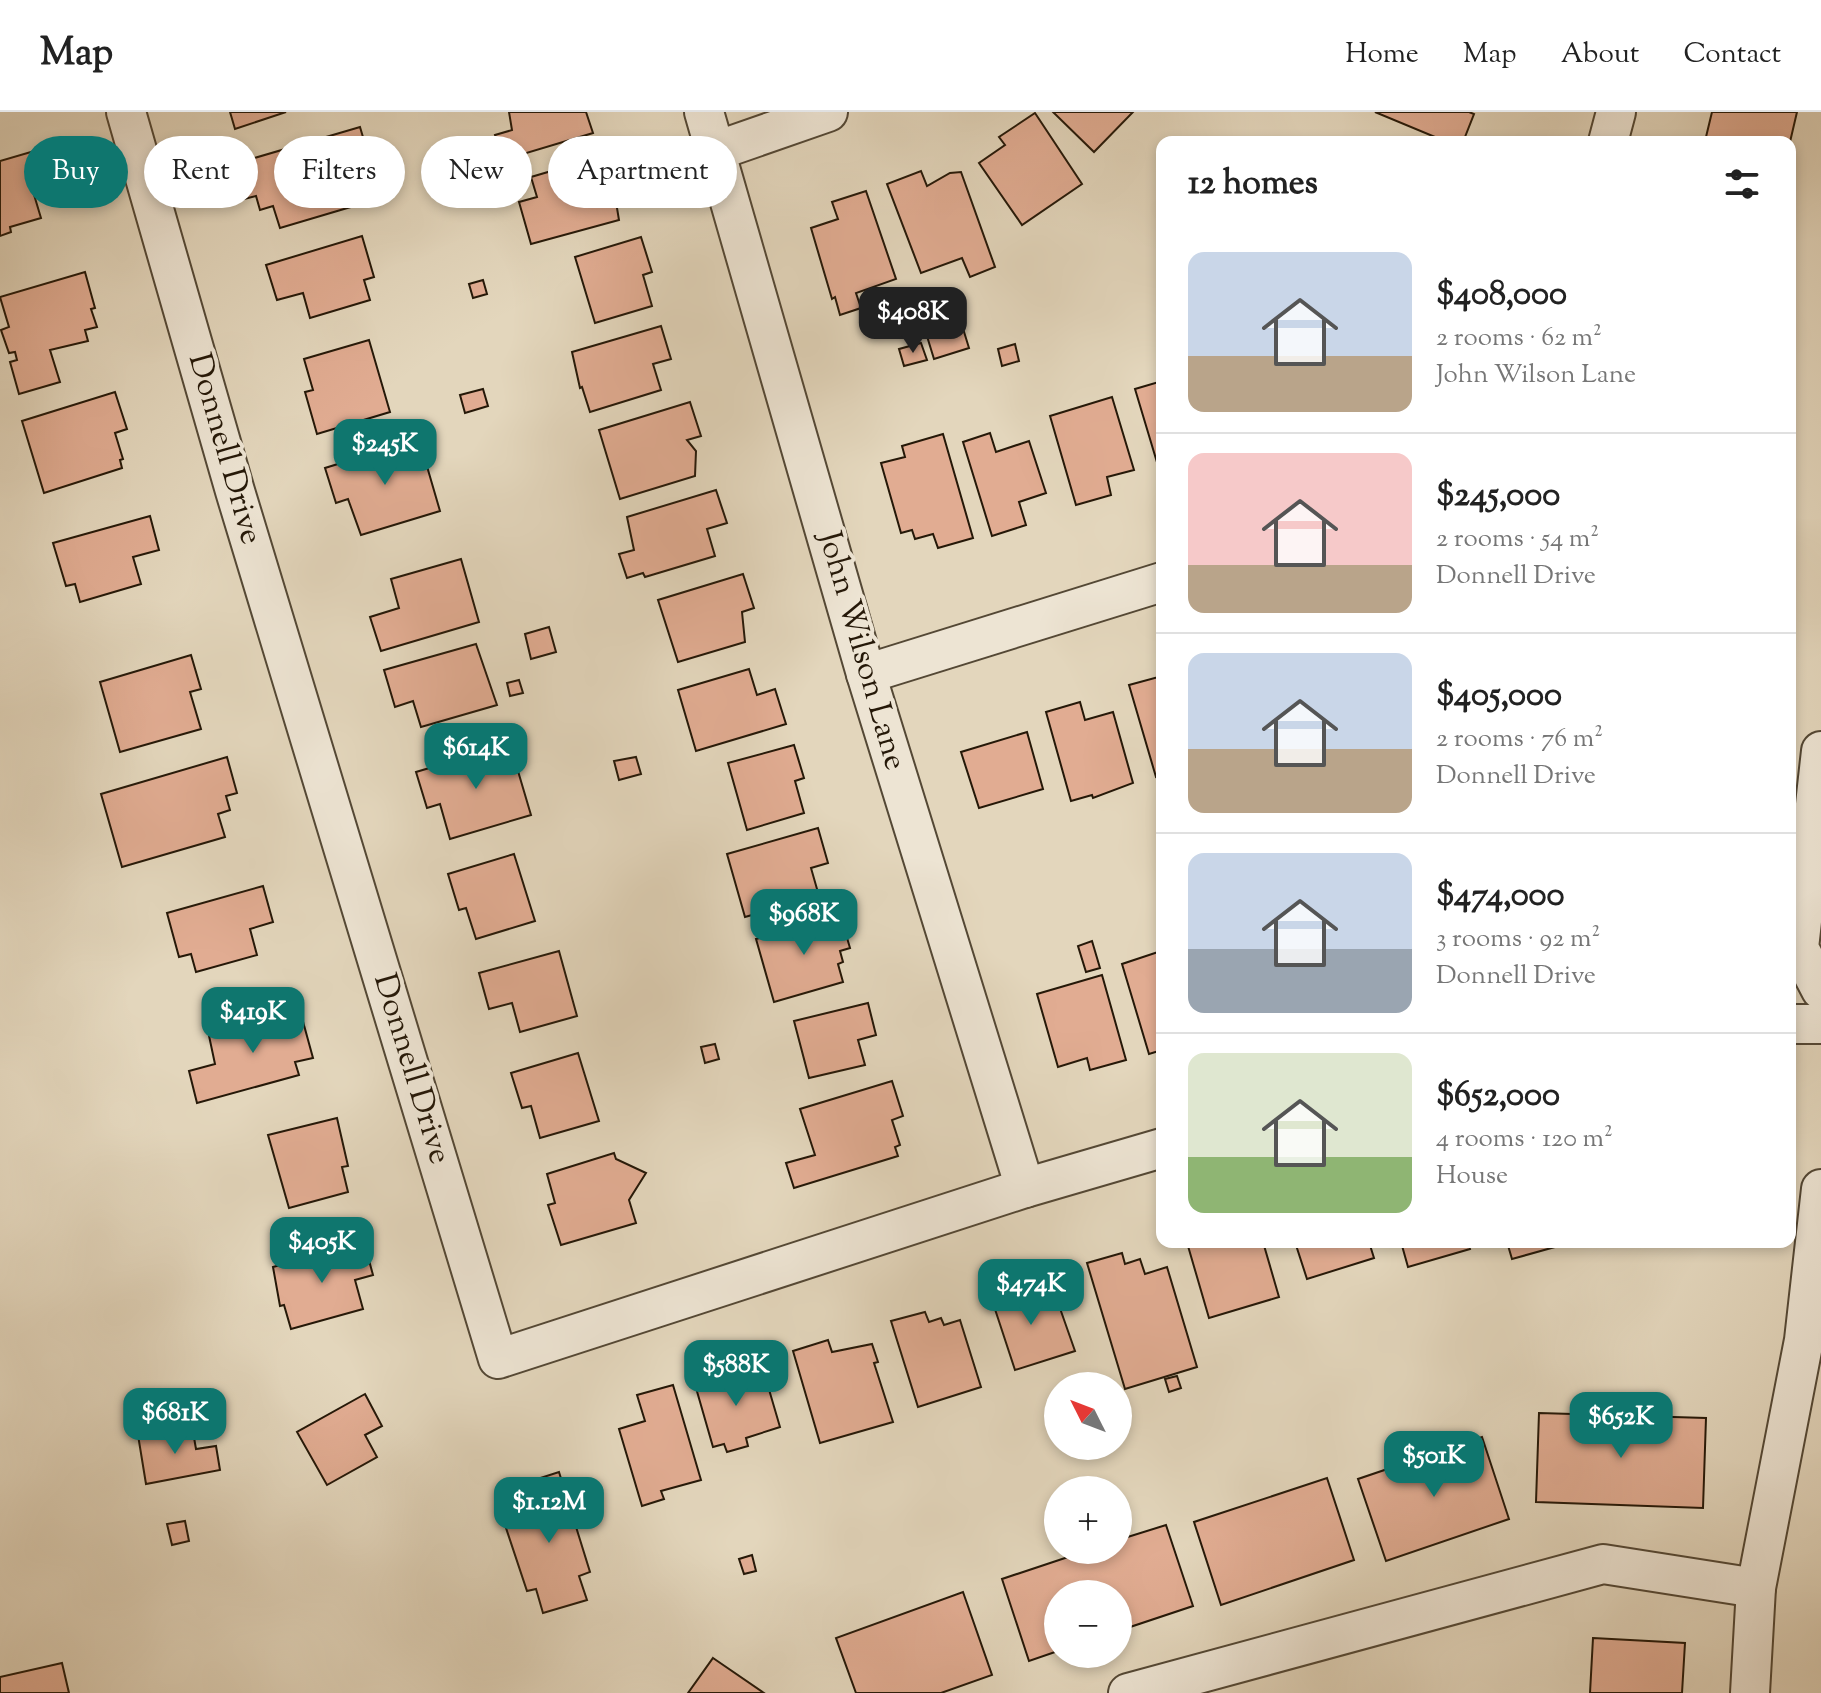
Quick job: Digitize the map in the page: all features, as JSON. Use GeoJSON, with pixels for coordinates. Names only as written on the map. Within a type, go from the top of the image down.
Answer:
{"type":"FeatureCollection","features":[{"type":"Feature","properties":{"kind":"street","name":"Donnell Drive"},"geometry":{"type":"LineString","coordinates":[[126,112],[235,491],[498,1359],[1025,1188],[1156,1150]]}},
{"type":"Feature","properties":{"kind":"street","name":"John Wilson Lane"},"geometry":{"type":"LineString","coordinates":[[704,112],[711,136]]}},
{"type":"Feature","properties":{"kind":"street"},"geometry":{"type":"LineString","coordinates":[[737,144],[828,112]]}},
{"type":"Feature","properties":{"kind":"street"},"geometry":{"type":"LineString","coordinates":[[1610,136],[1616,112]]}},
{"type":"Feature","properties":{"kind":"street","name":"John Wilson Lane"},"geometry":{"type":"LineString","coordinates":[[732,208],[866,674],[1025,1188]]}},
{"type":"Feature","properties":{"kind":"street"},"geometry":{"type":"LineString","coordinates":[[866,674],[1156,584]]}},
{"type":"Feature","properties":{"kind":"street"},"geometry":{"type":"LineString","coordinates":[[1821,751],[1799,948],[1821,990]]}},
{"type":"Feature","properties":{"kind":"street"},"geometry":{"type":"LineString","coordinates":[[1796,1024],[1821,1024]]}},
{"type":"Feature","properties":{"kind":"street"},"geometry":{"type":"LineString","coordinates":[[1750,1693],[1756,1588],[1812,1343],[1821,1189]]}},
{"type":"Feature","properties":{"kind":"street"},"geometry":{"type":"LineString","coordinates":[[1128,1693],[1603,1564],[1756,1588]]}},
{"type":"Feature","properties":{"kind":"building"},"geometry":{"type":"Polygon","coordinates":[[[230,112],[286,112],[235,129],[230,112]]]}},
{"type":"Feature","properties":{"kind":"building"},"geometry":{"type":"Polygon","coordinates":[[[509,112],[586,112],[593,133],[548,136],[548,146],[532,151],[532,136],[495,136],[512,130],[509,112]]]}},
{"type":"Feature","properties":{"kind":"building"},"geometry":{"type":"Polygon","coordinates":[[[1053,112],[1133,112],[1094,152],[1053,112]]]}},
{"type":"Feature","properties":{"kind":"building"},"geometry":{"type":"Polygon","coordinates":[[[1375,112],[1474,114],[1465,136],[1433,136],[1375,112]]]}},
{"type":"Feature","properties":{"kind":"building"},"geometry":{"type":"Polygon","coordinates":[[[1712,112],[1797,112],[1791,136],[1706,136],[1712,112]]]}},
{"type":"Feature","properties":{"kind":"building"},"geometry":{"type":"Polygon","coordinates":[[[1035,113],[1082,184],[1022,225],[979,163],[1005,145],[999,137],[1035,113]]]}},
{"type":"Feature","properties":{"kind":"building"},"geometry":{"type":"Polygon","coordinates":[[[360,127],[363,136],[329,136],[360,127]]]}},
{"type":"Feature","properties":{"kind":"building"},"geometry":{"type":"Polygon","coordinates":[[[274,152],[274,208],[347,208],[280,228],[273,206],[260,210],[258,157],[274,152]]]}},
{"type":"Feature","properties":{"kind":"building"},"geometry":{"type":"Polygon","coordinates":[[[24,154],[24,208],[38,208],[41,218],[10,227],[11,232],[0,236],[0,161],[24,154]]]}},
{"type":"Feature","properties":{"kind":"building"},"geometry":{"type":"Polygon","coordinates":[[[921,171],[927,186],[950,173],[961,172],[995,267],[970,277],[962,258],[921,273],[887,184],[921,171]]]}},
{"type":"Feature","properties":{"kind":"building"},"geometry":{"type":"Polygon","coordinates":[[[548,172],[548,208],[617,208],[619,220],[531,244],[521,208],[532,208],[532,198],[537,197],[532,177],[548,172]]]}},
{"type":"Feature","properties":{"kind":"building"},"geometry":{"type":"Polygon","coordinates":[[[866,191],[896,279],[856,293],[861,308],[840,315],[835,297],[832,299],[811,228],[838,219],[832,202],[866,191]]]}},
{"type":"Feature","properties":{"kind":"building"},"geometry":{"type":"Polygon","coordinates":[[[362,236],[374,277],[364,280],[370,300],[310,318],[303,293],[277,300],[266,265],[362,236]]]}},
{"type":"Feature","properties":{"kind":"building"},"geometry":{"type":"Polygon","coordinates":[[[641,237],[652,272],[643,275],[652,306],[595,323],[575,257],[641,237]]]}},
{"type":"Feature","properties":{"kind":"building"},"geometry":{"type":"Polygon","coordinates":[[[85,272],[97,327],[85,330],[88,341],[50,350],[60,382],[19,394],[10,362],[17,360],[15,352],[9,353],[1,330],[9,327],[0,297],[85,272]]]}},
{"type":"Feature","properties":{"kind":"building"},"geometry":{"type":"Polygon","coordinates":[[[483,280],[487,294],[473,298],[469,284],[483,280]]]}},
{"type":"Feature","properties":{"kind":"building"},"geometry":{"type":"Polygon","coordinates":[[[961,322],[969,348],[934,359],[926,333],[961,322]]]}},
{"type":"Feature","properties":{"kind":"building"},"geometry":{"type":"Polygon","coordinates":[[[661,326],[671,359],[653,364],[661,390],[590,412],[580,388],[572,352],[661,326]]]}},
{"type":"Feature","properties":{"kind":"building"},"geometry":{"type":"Polygon","coordinates":[[[369,340],[390,412],[317,434],[305,392],[313,390],[304,359],[369,340]]]}},
{"type":"Feature","properties":{"kind":"building"},"geometry":{"type":"Polygon","coordinates":[[[921,343],[927,360],[904,366],[899,349],[921,343]]]}},
{"type":"Feature","properties":{"kind":"building"},"geometry":{"type":"Polygon","coordinates":[[[1015,344],[1019,361],[1002,366],[998,349],[1015,344]]]}},
{"type":"Feature","properties":{"kind":"building"},"geometry":{"type":"Polygon","coordinates":[[[1156,383],[1156,459],[1135,389],[1156,383]]]}},
{"type":"Feature","properties":{"kind":"building"},"geometry":{"type":"Polygon","coordinates":[[[483,389],[488,406],[465,413],[460,395],[483,389]]]}},
{"type":"Feature","properties":{"kind":"building"},"geometry":{"type":"Polygon","coordinates":[[[115,392],[127,429],[115,433],[123,459],[120,460],[122,468],[44,493],[22,421],[115,392]]]}},
{"type":"Feature","properties":{"kind":"building"},"geometry":{"type":"Polygon","coordinates":[[[1112,397],[1134,470],[1107,477],[1111,495],[1076,505],[1050,416],[1112,397]]]}},
{"type":"Feature","properties":{"kind":"building"},"geometry":{"type":"Polygon","coordinates":[[[690,402],[701,436],[687,440],[696,451],[695,476],[620,499],[599,430],[690,402]]]}},
{"type":"Feature","properties":{"kind":"building"},"geometry":{"type":"Polygon","coordinates":[[[990,433],[996,452],[1029,441],[1046,493],[1019,502],[1026,525],[992,536],[963,442],[990,433]]]}},
{"type":"Feature","properties":{"kind":"building"},"geometry":{"type":"Polygon","coordinates":[[[943,434],[973,538],[938,548],[933,534],[915,539],[912,530],[901,533],[881,463],[905,457],[902,446],[943,434]]]}},
{"type":"Feature","properties":{"kind":"building"},"geometry":{"type":"Polygon","coordinates":[[[419,439],[440,511],[361,535],[348,499],[336,503],[325,468],[419,439]]]}},
{"type":"Feature","properties":{"kind":"building"},"geometry":{"type":"Polygon","coordinates":[[[716,490],[727,523],[707,529],[715,556],[645,577],[643,573],[627,578],[619,554],[634,550],[627,517],[716,490]]]}},
{"type":"Feature","properties":{"kind":"building"},"geometry":{"type":"Polygon","coordinates":[[[150,516],[159,550],[133,557],[141,584],[80,602],[75,584],[66,586],[53,543],[150,516]]]}},
{"type":"Feature","properties":{"kind":"building"},"geometry":{"type":"Polygon","coordinates":[[[461,559],[479,622],[381,651],[370,617],[399,608],[391,579],[461,559]]]}},
{"type":"Feature","properties":{"kind":"building"},"geometry":{"type":"Polygon","coordinates":[[[743,574],[754,608],[742,612],[745,642],[678,662],[658,600],[743,574]]]}},
{"type":"Feature","properties":{"kind":"building"},"geometry":{"type":"Polygon","coordinates":[[[549,627],[556,652],[531,659],[525,634],[549,627]]]}},
{"type":"Feature","properties":{"kind":"building"},"geometry":{"type":"Polygon","coordinates":[[[476,644],[497,705],[421,727],[413,701],[395,707],[384,670],[476,644]]]}},
{"type":"Feature","properties":{"kind":"building"},"geometry":{"type":"Polygon","coordinates":[[[191,655],[201,689],[190,692],[201,729],[120,752],[100,682],[191,655]]]}},
{"type":"Feature","properties":{"kind":"building"},"geometry":{"type":"Polygon","coordinates":[[[749,669],[757,695],[775,689],[786,724],[696,751],[678,690],[749,669]]]}},
{"type":"Feature","properties":{"kind":"building"},"geometry":{"type":"Polygon","coordinates":[[[1156,678],[1156,777],[1129,685],[1156,678]]]}},
{"type":"Feature","properties":{"kind":"building"},"geometry":{"type":"Polygon","coordinates":[[[519,680],[523,693],[510,696],[507,683],[519,680]]]}},
{"type":"Feature","properties":{"kind":"building"},"geometry":{"type":"Polygon","coordinates":[[[1080,702],[1085,720],[1113,712],[1133,783],[1093,798],[1092,795],[1071,801],[1046,712],[1080,702]]]}},
{"type":"Feature","properties":{"kind":"building"},"geometry":{"type":"Polygon","coordinates":[[[1027,732],[1043,789],[979,808],[961,752],[1027,732]]]}},
{"type":"Feature","properties":{"kind":"building"},"geometry":{"type":"Polygon","coordinates":[[[510,744],[531,815],[450,839],[440,804],[427,808],[416,772],[510,744]]]}},
{"type":"Feature","properties":{"kind":"building"},"geometry":{"type":"Polygon","coordinates":[[[794,745],[804,778],[795,781],[804,813],[747,830],[728,763],[794,745]]]}},
{"type":"Feature","properties":{"kind":"building"},"geometry":{"type":"Polygon","coordinates":[[[227,757],[237,793],[226,796],[230,810],[218,814],[225,837],[122,867],[101,794],[227,757]]]}},
{"type":"Feature","properties":{"kind":"building"},"geometry":{"type":"Polygon","coordinates":[[[636,757],[641,774],[619,780],[614,761],[636,757]]]}},
{"type":"Feature","properties":{"kind":"building"},"geometry":{"type":"Polygon","coordinates":[[[818,828],[828,863],[811,868],[819,896],[745,917],[727,854],[818,828]]]}},
{"type":"Feature","properties":{"kind":"building"},"geometry":{"type":"Polygon","coordinates":[[[514,854],[535,921],[476,939],[466,908],[459,910],[448,874],[514,854]]]}},
{"type":"Feature","properties":{"kind":"building"},"geometry":{"type":"Polygon","coordinates":[[[263,886],[273,922],[250,929],[257,955],[196,972],[191,954],[179,957],[167,913],[263,886]]]}},
{"type":"Feature","properties":{"kind":"building"},"geometry":{"type":"Polygon","coordinates":[[[840,914],[850,948],[840,951],[843,962],[838,964],[843,982],[774,1002],[756,939],[840,914]]]}},
{"type":"Feature","properties":{"kind":"building"},"geometry":{"type":"Polygon","coordinates":[[[1092,941],[1100,968],[1086,972],[1078,946],[1092,941]]]}},
{"type":"Feature","properties":{"kind":"building"},"geometry":{"type":"Polygon","coordinates":[[[559,951],[577,1016],[520,1032],[512,1003],[489,1009],[479,973],[559,951]]]}},
{"type":"Feature","properties":{"kind":"building"},"geometry":{"type":"Polygon","coordinates":[[[1156,953],[1156,1052],[1149,1054],[1122,964],[1156,953]]]}},
{"type":"Feature","properties":{"kind":"building"},"geometry":{"type":"Polygon","coordinates":[[[1102,975],[1126,1060],[1090,1070],[1087,1058],[1058,1067],[1037,994],[1102,975]]]}},
{"type":"Feature","properties":{"kind":"building"},"geometry":{"type":"Polygon","coordinates":[[[868,1003],[876,1035],[858,1040],[865,1065],[809,1078],[794,1021],[868,1003]]]}},
{"type":"Feature","properties":{"kind":"building"},"geometry":{"type":"Polygon","coordinates":[[[299,1007],[313,1058],[295,1062],[299,1075],[197,1103],[189,1071],[215,1064],[208,1031],[299,1007]]]}},
{"type":"Feature","properties":{"kind":"building"},"geometry":{"type":"Polygon","coordinates":[[[715,1044],[719,1059],[705,1063],[701,1047],[715,1044]]]}},
{"type":"Feature","properties":{"kind":"building"},"geometry":{"type":"Polygon","coordinates":[[[578,1053],[599,1121],[540,1138],[531,1106],[522,1108],[511,1073],[578,1053]]]}},
{"type":"Feature","properties":{"kind":"building"},"geometry":{"type":"Polygon","coordinates":[[[892,1081],[903,1116],[892,1120],[900,1145],[895,1147],[898,1156],[794,1188],[786,1163],[815,1155],[800,1109],[892,1081]]]}},
{"type":"Feature","properties":{"kind":"building"},"geometry":{"type":"Polygon","coordinates":[[[337,1118],[348,1166],[342,1167],[348,1192],[289,1208],[268,1135],[337,1118]]]}},
{"type":"Feature","properties":{"kind":"building"},"geometry":{"type":"Polygon","coordinates":[[[614,1153],[616,1159],[646,1173],[629,1200],[636,1223],[561,1245],[548,1205],[555,1203],[547,1174],[614,1153]]]}},
{"type":"Feature","properties":{"kind":"building"},"geometry":{"type":"Polygon","coordinates":[[[364,1242],[373,1275],[355,1280],[363,1309],[291,1329],[284,1305],[280,1306],[273,1267],[364,1242]]]}},
{"type":"Feature","properties":{"kind":"building"},"geometry":{"type":"Polygon","coordinates":[[[1189,1248],[1265,1248],[1279,1297],[1209,1318],[1189,1248]]]}},
{"type":"Feature","properties":{"kind":"building"},"geometry":{"type":"Polygon","coordinates":[[[1297,1248],[1371,1248],[1374,1258],[1307,1279],[1297,1248]]]}},
{"type":"Feature","properties":{"kind":"building"},"geometry":{"type":"Polygon","coordinates":[[[1403,1248],[1470,1248],[1470,1249],[1408,1267],[1403,1248]]]}},
{"type":"Feature","properties":{"kind":"building"},"geometry":{"type":"Polygon","coordinates":[[[1509,1248],[1551,1248],[1512,1259],[1509,1248]]]}},
{"type":"Feature","properties":{"kind":"building"},"geometry":{"type":"Polygon","coordinates":[[[1122,1253],[1125,1264],[1140,1259],[1145,1274],[1167,1267],[1197,1367],[1132,1387],[1132,1372],[1120,1372],[1087,1263],[1122,1253]]]}},
{"type":"Feature","properties":{"kind":"building"},"geometry":{"type":"Polygon","coordinates":[[[1025,1283],[1032,1305],[1056,1297],[1075,1351],[1015,1370],[990,1294],[1025,1283]]]}},
{"type":"Feature","properties":{"kind":"building"},"geometry":{"type":"Polygon","coordinates":[[[925,1312],[929,1322],[941,1318],[944,1325],[960,1320],[981,1387],[918,1407],[891,1321],[925,1312]]]}},
{"type":"Feature","properties":{"kind":"building"},"geometry":{"type":"Polygon","coordinates":[[[828,1340],[832,1352],[872,1344],[878,1362],[874,1363],[893,1422],[820,1443],[793,1351],[828,1340]]]}},
{"type":"Feature","properties":{"kind":"building"},"geometry":{"type":"Polygon","coordinates":[[[763,1369],[780,1427],[746,1438],[748,1446],[727,1452],[724,1444],[713,1447],[694,1381],[728,1370],[731,1379],[763,1369]]]}},
{"type":"Feature","properties":{"kind":"building"},"geometry":{"type":"Polygon","coordinates":[[[1177,1376],[1181,1388],[1169,1392],[1165,1379],[1177,1376]]]}},
{"type":"Feature","properties":{"kind":"building"},"geometry":{"type":"Polygon","coordinates":[[[673,1385],[701,1480],[661,1491],[664,1499],[642,1506],[619,1429],[645,1421],[637,1395],[673,1385]]]}},
{"type":"Feature","properties":{"kind":"building"},"geometry":{"type":"Polygon","coordinates":[[[365,1394],[382,1426],[365,1435],[377,1457],[327,1485],[297,1432],[365,1394]]]}},
{"type":"Feature","properties":{"kind":"building"},"geometry":{"type":"Polygon","coordinates":[[[1539,1413],[1706,1418],[1703,1508],[1536,1502],[1539,1413]]]}},
{"type":"Feature","properties":{"kind":"building"},"geometry":{"type":"Polygon","coordinates":[[[192,1426],[196,1449],[216,1446],[220,1470],[146,1484],[138,1435],[192,1426]]]}},
{"type":"Feature","properties":{"kind":"building"},"geometry":{"type":"Polygon","coordinates":[[[1482,1437],[1509,1519],[1386,1561],[1358,1479],[1482,1437]]]}},
{"type":"Feature","properties":{"kind":"building"},"geometry":{"type":"Polygon","coordinates":[[[559,1472],[590,1572],[579,1576],[587,1600],[543,1613],[536,1589],[527,1591],[503,1519],[519,1514],[516,1503],[530,1499],[525,1483],[559,1472]]]}},
{"type":"Feature","properties":{"kind":"building"},"geometry":{"type":"Polygon","coordinates":[[[1327,1478],[1354,1560],[1221,1605],[1194,1522],[1327,1478]]]}},
{"type":"Feature","properties":{"kind":"building"},"geometry":{"type":"Polygon","coordinates":[[[185,1521],[189,1541],[172,1545],[167,1524],[185,1521]]]}},
{"type":"Feature","properties":{"kind":"building"},"geometry":{"type":"Polygon","coordinates":[[[1166,1525],[1193,1606],[1132,1626],[1132,1580],[1044,1580],[1044,1656],[1029,1661],[1002,1579],[1047,1564],[1132,1564],[1132,1536],[1166,1525]]]}},
{"type":"Feature","properties":{"kind":"building"},"geometry":{"type":"Polygon","coordinates":[[[752,1555],[756,1571],[744,1574],[739,1559],[752,1555]]]}},
{"type":"Feature","properties":{"kind":"building"},"geometry":{"type":"Polygon","coordinates":[[[963,1592],[992,1675],[941,1693],[856,1693],[836,1638],[963,1592]]]}},
{"type":"Feature","properties":{"kind":"building"},"geometry":{"type":"Polygon","coordinates":[[[1593,1638],[1685,1643],[1682,1693],[1590,1693],[1593,1638]]]}},
{"type":"Feature","properties":{"kind":"building"},"geometry":{"type":"Polygon","coordinates":[[[713,1658],[764,1693],[688,1693],[713,1658]]]}},
{"type":"Feature","properties":{"kind":"building"},"geometry":{"type":"Polygon","coordinates":[[[62,1663],[69,1693],[0,1693],[0,1677],[62,1663]]]}}]}
